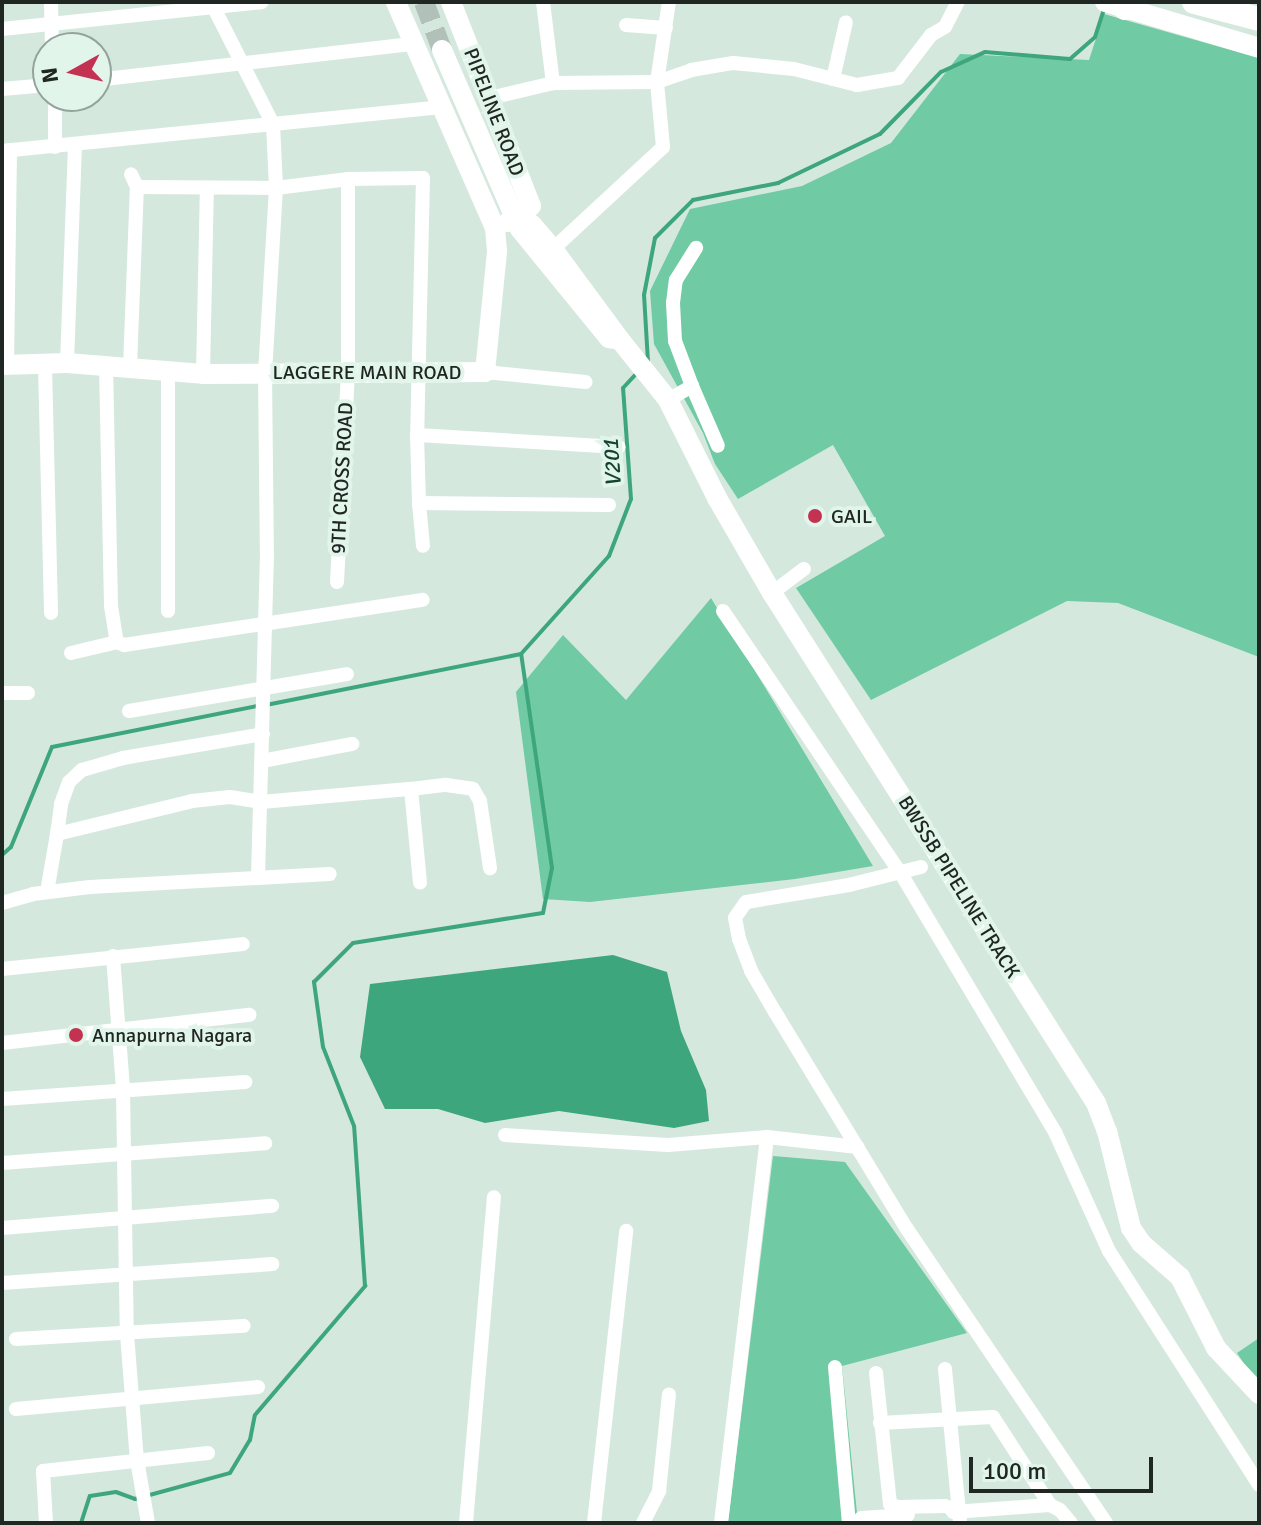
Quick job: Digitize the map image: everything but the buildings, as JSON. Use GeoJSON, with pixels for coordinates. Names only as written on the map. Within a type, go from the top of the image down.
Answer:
{"type":"FeatureCollection","features":[{"type":"Feature","properties":{"kind":"highway"},"geometry":{"type":"LineString","coordinates":[[1194,2],[1259,19]]}},
{"type":"Feature","properties":{"kind":"street"},"geometry":{"type":"LineString","coordinates":[[51,2],[51,32]]}},
{"type":"Feature","properties":{"kind":"street"},"geometry":{"type":"LineString","coordinates":[[2,29],[262,2]]}},
{"type":"Feature","properties":{"kind":"street","name":"LAGGERE MAIN ROAD"},"geometry":{"type":"LineString","coordinates":[[5,365],[67,363],[203,374],[265,372],[348,375],[418,370],[485,372],[497,251],[495,228],[439,107],[396,2]]}},
{"type":"Feature","properties":{"kind":"street","name":"PIPELINE ROAD"},"geometry":{"type":"LineString","coordinates":[[451,2],[531,206],[518,217]]}},
{"type":"Feature","properties":{"kind":"street"},"geometry":{"type":"LineString","coordinates":[[543,2],[553,83]]}},
{"type":"Feature","properties":{"kind":"street"},"geometry":{"type":"LineString","coordinates":[[553,249],[663,147],[657,82],[669,2]]}},
{"type":"Feature","properties":{"kind":"street"},"geometry":{"type":"LineString","coordinates":[[490,98],[553,83],[657,82],[691,70],[733,63],[794,69],[857,85],[898,78],[931,35],[945,27],[958,2]]}},
{"type":"Feature","properties":{"kind":"street"},"geometry":{"type":"LineString","coordinates":[[1118,4],[1259,48]]}},
{"type":"Feature","properties":{"kind":"street"},"geometry":{"type":"LineString","coordinates":[[213,5],[273,124],[276,188],[265,372],[265,625],[258,877]]}},
{"type":"Feature","properties":{"kind":"street"},"geometry":{"type":"LineString","coordinates":[[833,79],[846,22]]}},
{"type":"Feature","properties":{"kind":"street"},"geometry":{"type":"LineString","coordinates":[[626,25],[666,28]]}},
{"type":"Feature","properties":{"kind":"street"},"geometry":{"type":"LineString","coordinates":[[112,78],[414,44]]}},
{"type":"Feature","properties":{"kind":"street"},"geometry":{"type":"LineString","coordinates":[[442,50],[518,217],[520,229],[609,338],[620,340]]}},
{"type":"Feature","properties":{"kind":"street"},"geometry":{"type":"LineString","coordinates":[[2,89],[32,86]]}},
{"type":"Feature","properties":{"kind":"street"},"geometry":{"type":"LineString","coordinates":[[5,365],[6,150],[439,107]]}},
{"type":"Feature","properties":{"kind":"street"},"geometry":{"type":"LineString","coordinates":[[55,112],[55,147]]}},
{"type":"Feature","properties":{"kind":"street"},"geometry":{"type":"LineString","coordinates":[[67,363],[75,144]]}},
{"type":"Feature","properties":{"kind":"street"},"geometry":{"type":"LineString","coordinates":[[130,367],[134,181],[207,189],[276,188],[348,179],[423,178],[417,435],[423,546]]}},
{"type":"Feature","properties":{"kind":"street","name":"9TH CROSS ROAD"},"geometry":{"type":"LineString","coordinates":[[337,582],[348,375],[348,179]]}},
{"type":"Feature","properties":{"kind":"street"},"geometry":{"type":"LineString","coordinates":[[203,374],[207,189]]}},
{"type":"Feature","properties":{"kind":"street"},"geometry":{"type":"LineString","coordinates":[[495,228],[518,217]]}},
{"type":"Feature","properties":{"kind":"street"},"geometry":{"type":"LineString","coordinates":[[518,217],[532,225],[553,249],[620,340]]}},
{"type":"Feature","properties":{"kind":"street"},"geometry":{"type":"LineString","coordinates":[[696,248],[676,280],[673,303],[675,341],[718,446]]}},
{"type":"Feature","properties":{"kind":"street","name":"BWSSB PIPELINE TRACK"},"geometry":{"type":"LineString","coordinates":[[620,340],[668,400],[717,498],[772,593],[1096,1103],[1107,1131],[1131,1228],[1141,1243],[1180,1277],[1216,1348],[1259,1394]]}},
{"type":"Feature","properties":{"kind":"street"},"geometry":{"type":"LineString","coordinates":[[45,366],[51,613]]}},
{"type":"Feature","properties":{"kind":"street"},"geometry":{"type":"LineString","coordinates":[[106,366],[111,606],[117,642]]}},
{"type":"Feature","properties":{"kind":"street"},"geometry":{"type":"LineString","coordinates":[[168,370],[168,611]]}},
{"type":"Feature","properties":{"kind":"street"},"geometry":{"type":"LineString","coordinates":[[485,372],[586,382]]}},
{"type":"Feature","properties":{"kind":"street"},"geometry":{"type":"LineString","coordinates":[[668,400],[692,386]]}},
{"type":"Feature","properties":{"kind":"street"},"geometry":{"type":"LineString","coordinates":[[417,435],[619,447]]}},
{"type":"Feature","properties":{"kind":"street"},"geometry":{"type":"LineString","coordinates":[[419,503],[609,505]]}},
{"type":"Feature","properties":{"kind":"street"},"geometry":{"type":"LineString","coordinates":[[772,593],[804,569]]}},
{"type":"Feature","properties":{"kind":"street"},"geometry":{"type":"LineString","coordinates":[[71,653],[117,642],[124,645],[423,600]]}},
{"type":"Feature","properties":{"kind":"street"},"geometry":{"type":"LineString","coordinates":[[723,611],[900,872],[1055,1132],[1109,1251],[1259,1485]]}},
{"type":"Feature","properties":{"kind":"street"},"geometry":{"type":"LineString","coordinates":[[129,711],[347,674]]}},
{"type":"Feature","properties":{"kind":"street"},"geometry":{"type":"LineString","coordinates":[[2,693],[28,693]]}},
{"type":"Feature","properties":{"kind":"street"},"geometry":{"type":"LineString","coordinates":[[47,892],[61,804],[69,782],[82,770],[123,758],[263,734]]}},
{"type":"Feature","properties":{"kind":"street"},"geometry":{"type":"LineString","coordinates":[[262,761],[352,744]]}},
{"type":"Feature","properties":{"kind":"street"},"geometry":{"type":"LineString","coordinates":[[57,834],[192,801],[230,797],[261,802],[446,785],[473,789],[480,801],[490,868]]}},
{"type":"Feature","properties":{"kind":"street"},"geometry":{"type":"LineString","coordinates":[[411,789],[420,883]]}},
{"type":"Feature","properties":{"kind":"street"},"geometry":{"type":"LineString","coordinates":[[921,867],[849,885],[746,902],[735,918],[751,971],[907,1229],[1106,1523]]}},
{"type":"Feature","properties":{"kind":"street"},"geometry":{"type":"LineString","coordinates":[[2,903],[47,892],[330,874]]}},
{"type":"Feature","properties":{"kind":"street"},"geometry":{"type":"LineString","coordinates":[[2,969],[243,944]]}},
{"type":"Feature","properties":{"kind":"street"},"geometry":{"type":"LineString","coordinates":[[113,956],[123,1090],[127,1334],[137,1460],[148,1523]]}},
{"type":"Feature","properties":{"kind":"street"},"geometry":{"type":"LineString","coordinates":[[2,1043],[249,1015]]}},
{"type":"Feature","properties":{"kind":"street"},"geometry":{"type":"LineString","coordinates":[[2,1099],[245,1082]]}},
{"type":"Feature","properties":{"kind":"street"},"geometry":{"type":"LineString","coordinates":[[505,1135],[668,1145],[767,1137],[857,1147]]}},
{"type":"Feature","properties":{"kind":"street"},"geometry":{"type":"LineString","coordinates":[[721,1523],[767,1137]]}},
{"type":"Feature","properties":{"kind":"street"},"geometry":{"type":"LineString","coordinates":[[2,1163],[265,1143]]}},
{"type":"Feature","properties":{"kind":"street"},"geometry":{"type":"LineString","coordinates":[[466,1523],[494,1197]]}},
{"type":"Feature","properties":{"kind":"street"},"geometry":{"type":"LineString","coordinates":[[2,1228],[272,1206]]}},
{"type":"Feature","properties":{"kind":"street"},"geometry":{"type":"LineString","coordinates":[[594,1523],[626,1231]]}},
{"type":"Feature","properties":{"kind":"street"},"geometry":{"type":"LineString","coordinates":[[2,1283],[272,1264]]}},
{"type":"Feature","properties":{"kind":"street"},"geometry":{"type":"LineString","coordinates":[[16,1339],[244,1326]]}},
{"type":"Feature","properties":{"kind":"street"},"geometry":{"type":"LineString","coordinates":[[835,1367],[855,1521],[959,1517],[1050,1505]]}},
{"type":"Feature","properties":{"kind":"street"},"geometry":{"type":"LineString","coordinates":[[945,1369],[959,1517]]}},
{"type":"Feature","properties":{"kind":"street"},"geometry":{"type":"LineString","coordinates":[[876,1373],[890,1504],[898,1507],[945,1506],[959,1517]]}},
{"type":"Feature","properties":{"kind":"street"},"geometry":{"type":"LineString","coordinates":[[16,1409],[258,1387]]}},
{"type":"Feature","properties":{"kind":"street"},"geometry":{"type":"LineString","coordinates":[[643,1523],[659,1491],[669,1395]]}},
{"type":"Feature","properties":{"kind":"street"},"geometry":{"type":"LineString","coordinates":[[880,1423],[993,1417],[1050,1505],[1060,1510],[1071,1523]]}},
{"type":"Feature","properties":{"kind":"street"},"geometry":{"type":"LineString","coordinates":[[46,1523],[43,1471],[208,1453]]}},
{"type":"Feature","properties":{"kind":"street"},"geometry":{"type":"LineString","coordinates":[[1023,1507],[1024,1523]]}},
{"type":"Feature","properties":{"kind":"shaded area"},"geometry":{"type":"Polygon","coordinates":[[[1104,14],[1259,58],[1259,657],[1118,603],[1067,601],[871,700],[796,588],[885,536],[833,445],[738,499],[715,464],[703,433],[654,344],[650,291],[690,209],[802,186],[891,143],[960,54],[1089,60],[1104,14]]]}},
{"type":"Feature","properties":{"kind":"shaded area"},"geometry":{"type":"Polygon","coordinates":[[[711,598],[873,866],[795,879],[590,902],[543,899],[516,692],[563,635],[626,700],[711,598]]]}},
{"type":"Feature","properties":{"kind":"shaded area"},"geometry":{"type":"Polygon","coordinates":[[[613,955],[667,972],[681,1031],[706,1090],[709,1121],[674,1128],[559,1111],[485,1123],[438,1109],[385,1109],[360,1057],[370,984],[613,955]]]}},
{"type":"Feature","properties":{"kind":"shaded area"},"geometry":{"type":"Polygon","coordinates":[[[773,1156],[845,1162],[967,1333],[842,1366],[858,1523],[728,1523],[773,1156]]]}},
{"type":"Feature","properties":{"kind":"shaded area"},"geometry":{"type":"Polygon","coordinates":[[[1259,1338],[1259,1386],[1237,1353],[1259,1338]]]}},
{"type":"Feature","properties":{"kind":"waterway","name":"V201"},"geometry":{"type":"LineString","coordinates":[[648,362],[644,295],[655,238],[693,200],[778,183],[880,134],[941,72],[985,52],[1070,59],[1095,37],[1104,9]]}},
{"type":"Feature","properties":{"kind":"waterway","name":"V201"},"geometry":{"type":"LineString","coordinates":[[266,705],[521,654],[609,556],[631,499],[623,388],[639,371]]}},
{"type":"Feature","properties":{"kind":"waterway"},"geometry":{"type":"LineString","coordinates":[[81,1523],[90,1496],[116,1492],[135,1499],[230,1473],[250,1440],[255,1415],[365,1286],[354,1126],[323,1047],[314,982],[353,943],[543,913],[552,868],[521,654]]}},
{"type":"Feature","properties":{"kind":"waterway","name":"V201"},"geometry":{"type":"LineString","coordinates":[[2,855],[11,847],[52,747],[257,706]]}},
{"type":"Feature","properties":{"kind":"tunnel"},"geometry":{"type":"LineString","coordinates":[[424,2],[442,50]]}},
{"type":"Feature","properties":{"kind":"place","name":"GAIL"},"geometry":{"type":"Point","coordinates":[815,516]}},
{"type":"Feature","properties":{"kind":"place","name":"Annapurna Nagara"},"geometry":{"type":"Point","coordinates":[76,1035]}}]}
